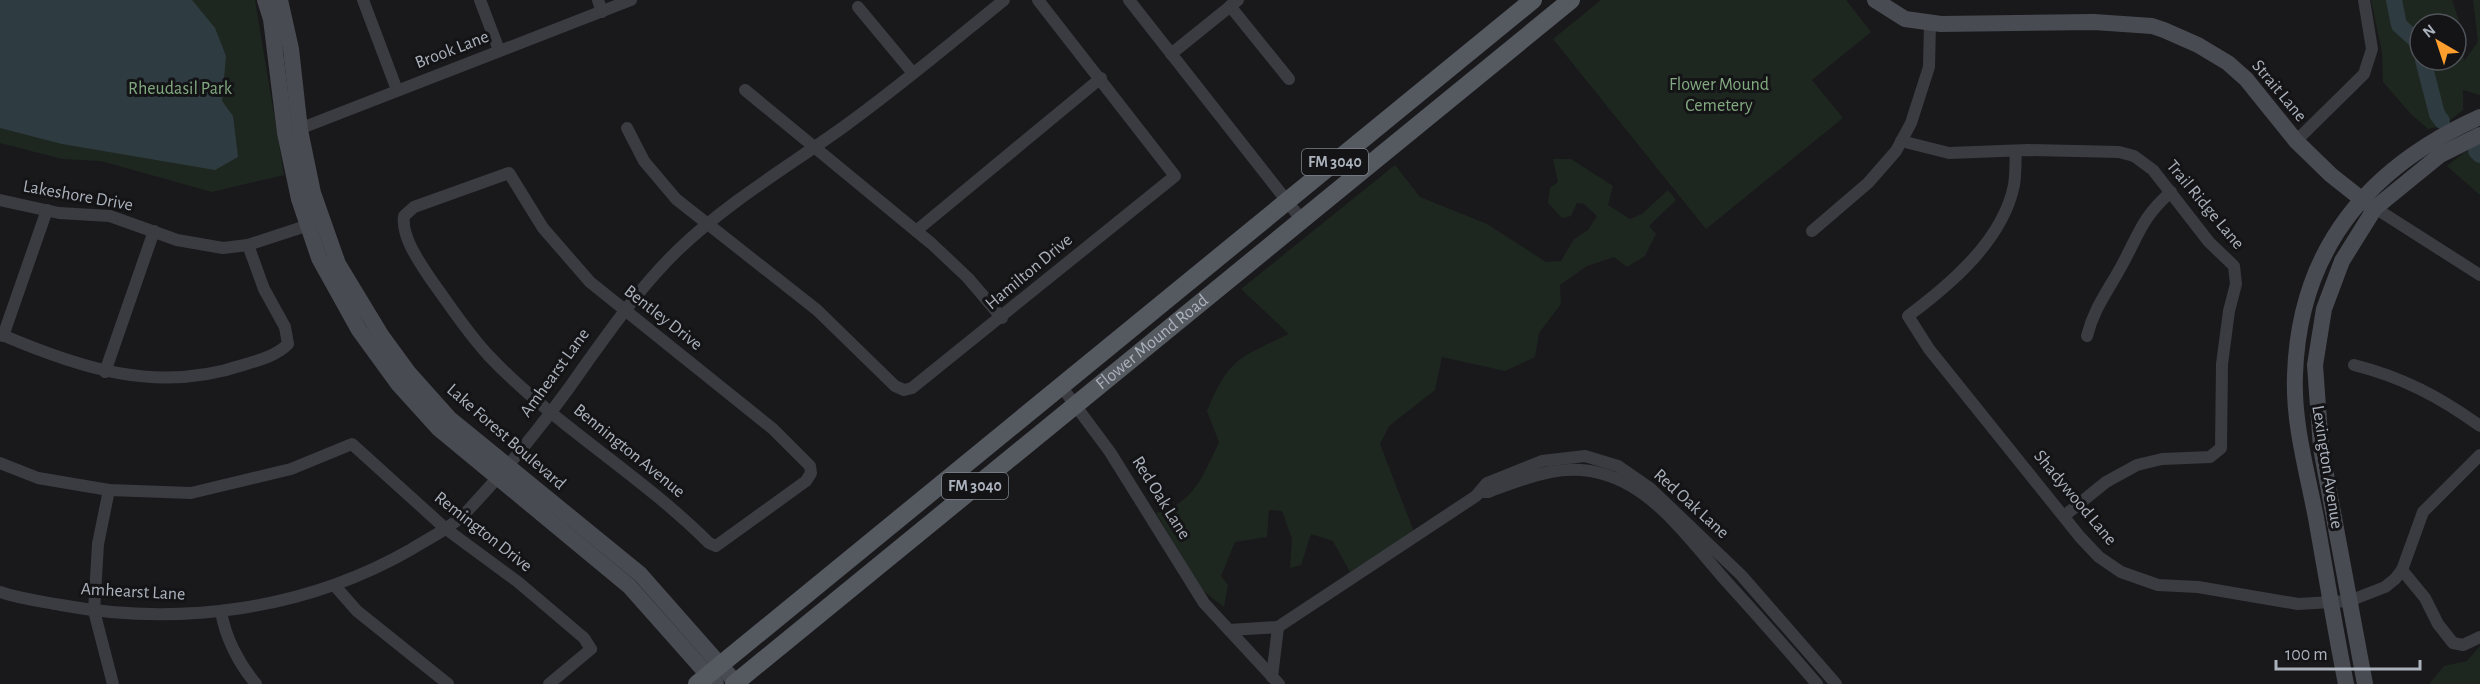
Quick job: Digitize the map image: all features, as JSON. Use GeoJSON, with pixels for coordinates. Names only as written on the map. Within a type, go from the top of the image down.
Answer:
{"type":"FeatureCollection","features":[{"type":"Feature","properties":{"kind":"main road","name":"Flower Mound Road"},"geometry":{"type":"LineString","coordinates":[[735,684],[1571,0]]}},
{"type":"Feature","properties":{"kind":"main road","name":"Flower Mound Road"},"geometry":{"type":"LineString","coordinates":[[710,677],[1061,386],[1530,3]]}},
{"type":"Feature","properties":{"kind":"main road"},"geometry":{"type":"LineString","coordinates":[[1530,3],[1542,25]]}},
{"type":"Feature","properties":{"kind":"street","name":"Lake Forest Boulevard"},"geometry":{"type":"LineString","coordinates":[[265,0],[271,19],[292,132],[334,289],[381,362],[438,428],[627,562],[710,677],[735,684]]}},
{"type":"Feature","properties":{"kind":"street","name":"Lake Forest Boulevard"},"geometry":{"type":"LineString","coordinates":[[280,0],[291,49],[292,132]]}},
{"type":"Feature","properties":{"kind":"street"},"geometry":{"type":"LineString","coordinates":[[363,0],[397,90]]}},
{"type":"Feature","properties":{"kind":"street"},"geometry":{"type":"LineString","coordinates":[[480,0],[499,50]]}},
{"type":"Feature","properties":{"kind":"street","name":"Brook Lane"},"geometry":{"type":"LineString","coordinates":[[292,132],[499,50],[600,6],[631,0]]}},
{"type":"Feature","properties":{"kind":"street","name":"Amhearst Lane"},"geometry":{"type":"LineString","coordinates":[[0,592],[94,611],[157,614],[221,611],[267,605],[335,586],[397,557],[446,529],[469,510],[551,411],[624,310],[668,260],[707,223],[762,181],[815,147],[1004,0]]}},
{"type":"Feature","properties":{"kind":"street"},"geometry":{"type":"LineString","coordinates":[[916,231],[1101,78],[1038,0]]}},
{"type":"Feature","properties":{"kind":"street"},"geometry":{"type":"LineString","coordinates":[[1129,0],[1301,219]]}},
{"type":"Feature","properties":{"kind":"street","name":"Strait Lane"},"geometry":{"type":"LineString","coordinates":[[1875,0],[1905,19],[1930,23],[2084,22],[2152,26],[2198,45],[2228,63],[2246,79],[2296,141],[2360,199],[2480,275]]}},
{"type":"Feature","properties":{"kind":"street"},"geometry":{"type":"LineString","coordinates":[[2296,141],[2364,74],[2372,49],[2364,0]]}},
{"type":"Feature","properties":{"kind":"street"},"geometry":{"type":"LineString","coordinates":[[1171,54],[1234,3],[1289,79]]}},
{"type":"Feature","properties":{"kind":"street"},"geometry":{"type":"LineString","coordinates":[[858,7],[912,72]]}},
{"type":"Feature","properties":{"kind":"street"},"geometry":{"type":"LineString","coordinates":[[1812,231],[1868,183],[1896,151],[1911,123],[1929,67],[1930,23]]}},
{"type":"Feature","properties":{"kind":"street","name":"Hamilton Drive"},"geometry":{"type":"LineString","coordinates":[[707,223],[817,310],[895,386],[904,390],[917,385],[1002,318],[1175,176],[1101,78]]}},
{"type":"Feature","properties":{"kind":"street"},"geometry":{"type":"LineString","coordinates":[[745,90],[771,114],[815,147],[916,231],[968,278],[1002,318]]}},
{"type":"Feature","properties":{"kind":"street","name":"Lexington Avenue"},"geometry":{"type":"LineString","coordinates":[[2346,684],[2299,437],[2295,375],[2300,327],[2311,285],[2332,238],[2360,199],[2417,152],[2480,117]]}},
{"type":"Feature","properties":{"kind":"street"},"geometry":{"type":"LineString","coordinates":[[627,128],[651,171],[676,199],[707,223]]}},
{"type":"Feature","properties":{"kind":"street","name":"Lexington Avenue"},"geometry":{"type":"LineString","coordinates":[[2365,684],[2321,448],[2315,365],[2324,309],[2342,261],[2375,208],[2440,155],[2480,135]]}},
{"type":"Feature","properties":{"kind":"street","name":"Trail Ridge Lane"},"geometry":{"type":"LineString","coordinates":[[1901,141],[1949,153],[2108,151],[2134,156],[2153,170],[2209,242],[2234,266],[2236,284],[2229,311],[2222,364],[2221,448],[2210,458],[2162,459],[2137,465],[2106,482],[2064,516]]}},
{"type":"Feature","properties":{"kind":"street","name":"Shadywood Lane"},"geometry":{"type":"LineString","coordinates":[[2016,152],[2014,184],[2005,210],[1988,238],[1955,277],[1908,316],[1929,349],[2099,557],[2134,578],[2158,585],[2210,589],[2298,604],[2330,604],[2349,601],[2385,587],[2402,570],[2423,512],[2480,455]]}},
{"type":"Feature","properties":{"kind":"street","name":"Bennington Avenue"},"geometry":{"type":"LineString","coordinates":[[509,173],[414,207],[404,216],[403,225],[424,271],[451,310],[489,356],[551,411],[672,508],[709,543]]}},
{"type":"Feature","properties":{"kind":"street","name":"Bentley Drive"},"geometry":{"type":"LineString","coordinates":[[509,173],[543,228],[572,264],[624,310],[773,429],[810,466],[811,473],[806,481],[722,544],[716,546],[709,543]]}},
{"type":"Feature","properties":{"kind":"street"},"geometry":{"type":"LineString","coordinates":[[2087,336],[2094,311],[2122,264],[2142,221],[2171,192]]}},
{"type":"Feature","properties":{"kind":"street","name":"Lakeshore Drive"},"geometry":{"type":"LineString","coordinates":[[0,200],[47,210],[110,216],[202,246],[234,248],[315,223]]}},
{"type":"Feature","properties":{"kind":"street"},"geometry":{"type":"LineString","coordinates":[[47,210],[1,335],[52,357],[105,372],[157,378],[202,375],[230,370],[274,355],[283,349],[288,344],[285,327],[264,290],[248,245]]}},
{"type":"Feature","properties":{"kind":"street"},"geometry":{"type":"LineString","coordinates":[[105,372],[154,231]]}},
{"type":"Feature","properties":{"kind":"street"},"geometry":{"type":"LineString","coordinates":[[2354,365],[2415,384],[2443,399],[2480,426]]}},
{"type":"Feature","properties":{"kind":"street","name":"Red Oak Lane"},"geometry":{"type":"LineString","coordinates":[[1061,386],[1129,480],[1204,603],[1275,681]]}},
{"type":"Feature","properties":{"kind":"street","name":"Remington Drive"},"geometry":{"type":"LineString","coordinates":[[109,490],[191,492],[291,469],[352,444],[446,529],[518,582],[584,638],[591,649],[549,684]]}},
{"type":"Feature","properties":{"kind":"street","name":"Red Oak Lane"},"geometry":{"type":"LineString","coordinates":[[1275,681],[1278,627],[1480,492],[1487,483],[1542,460],[1585,456],[1618,466],[1650,489],[1741,575],[1836,684]]}},
{"type":"Feature","properties":{"kind":"street"},"geometry":{"type":"LineString","coordinates":[[0,463],[38,478],[109,490],[98,544],[94,611],[113,684]]}},
{"type":"Feature","properties":{"kind":"street","name":"Red Oak Lane"},"geometry":{"type":"LineString","coordinates":[[1480,492],[1488,492],[1537,473],[1571,469],[1602,473],[1633,486],[1686,536],[1817,684]]}},
{"type":"Feature","properties":{"kind":"street"},"geometry":{"type":"LineString","coordinates":[[2402,570],[2425,598],[2438,624],[2453,643],[2463,645],[2480,638]]}},
{"type":"Feature","properties":{"kind":"street"},"geometry":{"type":"LineString","coordinates":[[335,586],[357,611],[448,684]]}},
{"type":"Feature","properties":{"kind":"street"},"geometry":{"type":"LineString","coordinates":[[221,611],[224,629],[247,673],[256,684]]}},
{"type":"Feature","properties":{"kind":"street"},"geometry":{"type":"LineString","coordinates":[[1229,630],[1278,627]]}},
{"type":"Feature","properties":{"kind":"green space","name":"Rheudasil Park"},"geometry":{"type":"Polygon","coordinates":[[[0,0],[255,0],[284,175],[212,192],[101,161],[62,159],[0,143],[0,0]]]}},
{"type":"Feature","properties":{"kind":"green space","name":"Flower Mound Cemetery"},"geometry":{"type":"Polygon","coordinates":[[[1601,0],[1846,0],[1871,32],[1812,80],[1843,118],[1706,229],[1553,39],[1601,0]]]}},
{"type":"Feature","properties":{"kind":"green space"},"geometry":{"type":"Polygon","coordinates":[[[2371,0],[2452,0],[2456,12],[2408,12],[2408,72],[2468,72],[2468,56],[2478,42],[2473,0],[2480,0],[2480,95],[2463,90],[2463,110],[2443,126],[2428,129],[2411,114],[2383,82],[2382,52],[2371,0]]]}},
{"type":"Feature","properties":{"kind":"green space"},"geometry":{"type":"Polygon","coordinates":[[[2480,147],[2480,195],[2447,166],[2465,152],[2480,147]]]}},
{"type":"Feature","properties":{"kind":"green space"},"geometry":{"type":"Polygon","coordinates":[[[1553,159],[1571,159],[1613,186],[1608,205],[1630,219],[1642,214],[1668,190],[1676,200],[1649,226],[1656,234],[1645,256],[1627,267],[1614,257],[1587,266],[1560,285],[1561,304],[1539,333],[1535,357],[1505,371],[1442,357],[1435,390],[1389,426],[1380,444],[1414,532],[1350,572],[1333,541],[1311,534],[1301,565],[1290,568],[1292,539],[1282,511],[1269,510],[1267,537],[1235,542],[1221,576],[1228,585],[1224,607],[1201,589],[1156,513],[1169,509],[1188,495],[1208,465],[1219,442],[1207,411],[1229,370],[1247,355],[1289,334],[1241,289],[1395,165],[1420,197],[1487,224],[1546,262],[1561,261],[1574,239],[1588,230],[1597,216],[1584,204],[1577,203],[1571,216],[1562,218],[1548,203],[1550,188],[1558,182],[1553,159]]]}},
{"type":"Feature","properties":{"kind":"green space"},"geometry":{"type":"Polygon","coordinates":[[[2480,646],[2480,684],[2429,684],[2444,666],[2467,661],[2480,646]]]}},
{"type":"Feature","properties":{"kind":"shaded area","name":"Rheudasil Park"},"geometry":{"type":"Polygon","coordinates":[[[0,0],[192,0],[215,28],[226,56],[222,101],[233,116],[238,157],[215,170],[62,144],[0,128],[0,0]]]}},
{"type":"Feature","properties":{"kind":"waterway"},"geometry":{"type":"LineString","coordinates":[[2394,0],[2399,25],[2408,33]]}},
{"type":"Feature","properties":{"kind":"waterway"},"geometry":{"type":"LineString","coordinates":[[2426,72],[2437,114],[2442,121]]}},
{"type":"Feature","properties":{"kind":"waterway"},"geometry":{"type":"LineString","coordinates":[[2476,151],[2480,155]]}}]}
